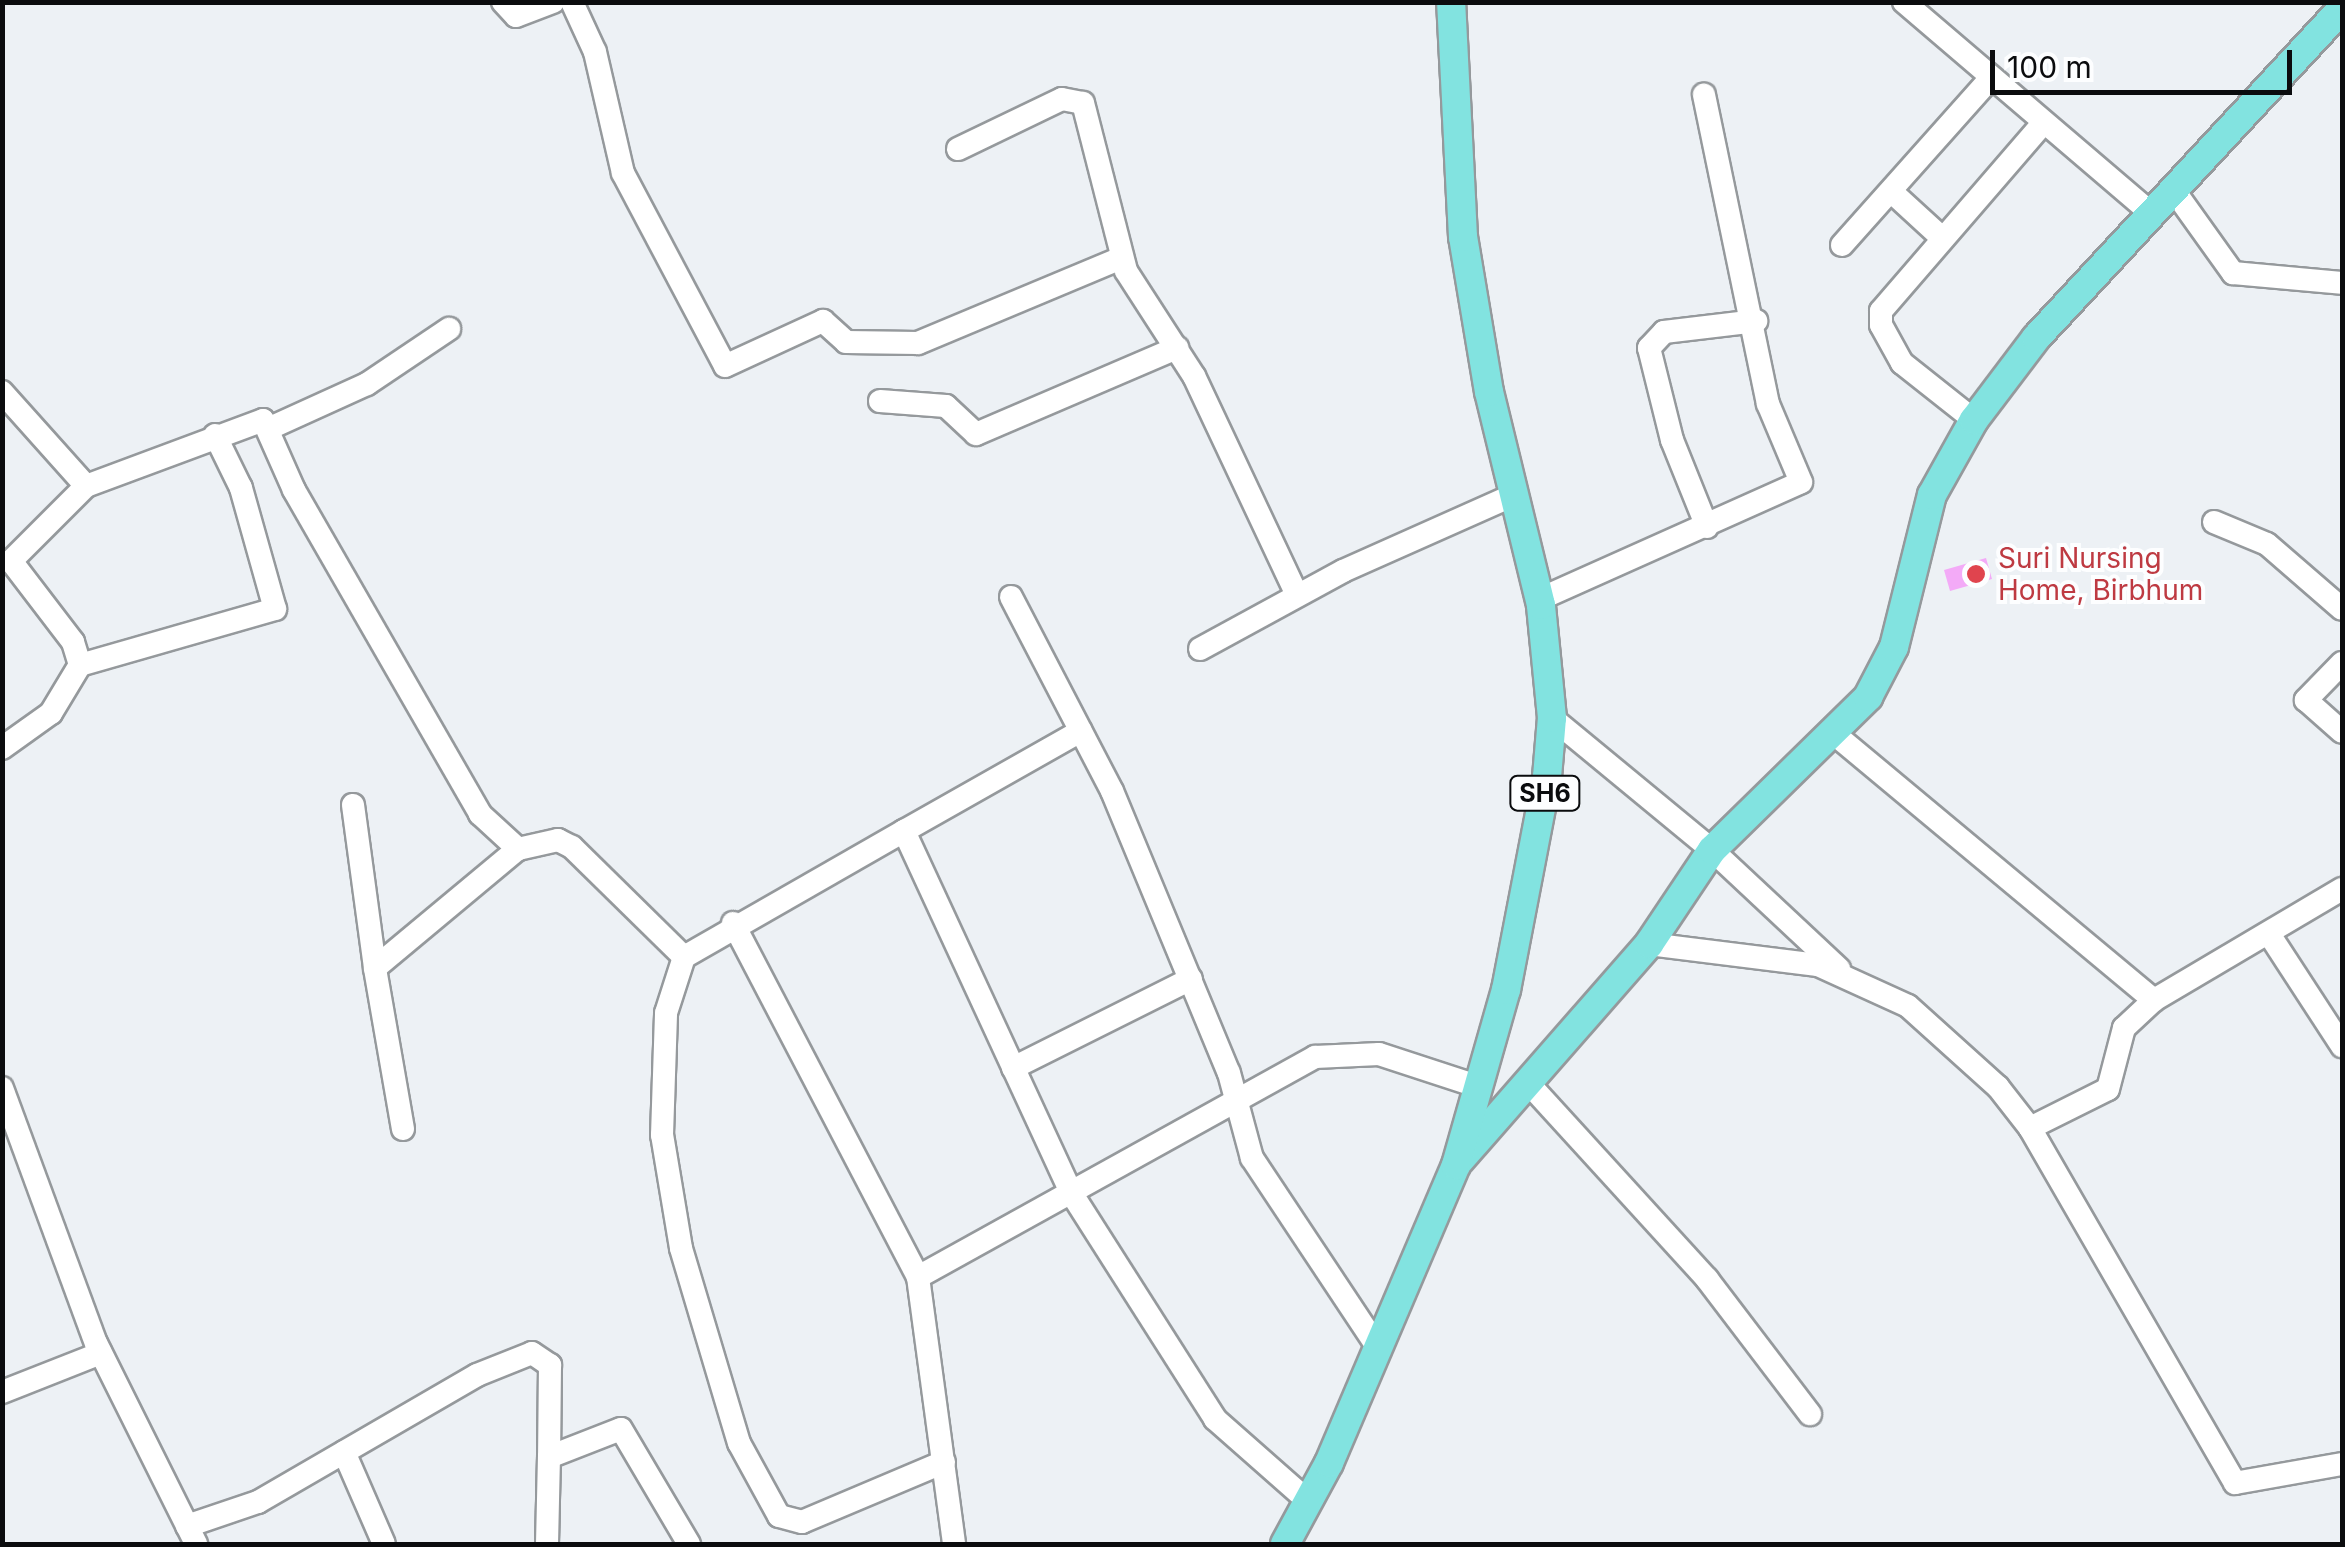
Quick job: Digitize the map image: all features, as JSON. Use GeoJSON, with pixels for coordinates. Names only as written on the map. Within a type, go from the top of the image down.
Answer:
{"type":"FeatureCollection","features":[{"type":"Feature","properties":{"kind":"main road","name":"SH6"},"geometry":{"type":"LineString","coordinates":[[1284,1544],[1308,1501],[1378,1348],[1456,1165],[1536,852],[1552,718],[1540,599],[1463,237],[1451,2]]}},
{"type":"Feature","properties":{"kind":"main road"},"geometry":{"type":"LineString","coordinates":[[1456,1165],[1530,1085],[1649,944],[1712,850],[1868,697],[1894,646],[1932,496],[1974,420],[2036,338],[2342,9]]}},
{"type":"Feature","properties":{"kind":"street"},"geometry":{"type":"LineString","coordinates":[[503,2],[516,16],[553,2]]}},
{"type":"Feature","properties":{"kind":"street"},"geometry":{"type":"LineString","coordinates":[[572,2],[595,52],[623,172],[722,366],[827,320],[846,342],[918,343],[1121,258]]}},
{"type":"Feature","properties":{"kind":"street"},"geometry":{"type":"LineString","coordinates":[[1904,2],[2152,215]]}},
{"type":"Feature","properties":{"kind":"street"},"geometry":{"type":"LineString","coordinates":[[1842,246],[1894,194],[1990,79]]}},
{"type":"Feature","properties":{"kind":"street"},"geometry":{"type":"LineString","coordinates":[[1540,599],[1801,482],[1772,420],[1756,322],[1704,96]]}},
{"type":"Feature","properties":{"kind":"street"},"geometry":{"type":"LineString","coordinates":[[958,149],[1062,100],[1080,99],[1121,258],[1177,348],[1297,595]]}},
{"type":"Feature","properties":{"kind":"street"},"geometry":{"type":"LineString","coordinates":[[1974,420],[1914,376],[1880,325],[1886,302],[2043,123]]}},
{"type":"Feature","properties":{"kind":"street"},"geometry":{"type":"LineString","coordinates":[[2175,192],[2233,273],[2342,284]]}},
{"type":"Feature","properties":{"kind":"street"},"geometry":{"type":"LineString","coordinates":[[1894,194],[1942,238]]}},
{"type":"Feature","properties":{"kind":"street"},"geometry":{"type":"LineString","coordinates":[[1707,527],[1672,440],[1649,348],[1664,332],[1756,322]]}},
{"type":"Feature","properties":{"kind":"street"},"geometry":{"type":"LineString","coordinates":[[270,428],[367,384],[449,329]]}},
{"type":"Feature","properties":{"kind":"street"},"geometry":{"type":"LineString","coordinates":[[880,401],[946,406],[976,434],[1177,348]]}},
{"type":"Feature","properties":{"kind":"street"},"geometry":{"type":"LineString","coordinates":[[2,392],[86,486]]}},
{"type":"Feature","properties":{"kind":"street"},"geometry":{"type":"LineString","coordinates":[[80,665],[73,642],[11,561],[86,486],[259,418],[270,428],[294,490],[453,779],[501,840],[518,848]]}},
{"type":"Feature","properties":{"kind":"street"},"geometry":{"type":"LineString","coordinates":[[2,748],[51,713],[80,665],[275,610],[242,488],[215,435]]}},
{"type":"Feature","properties":{"kind":"street"},"geometry":{"type":"LineString","coordinates":[[1200,648],[1297,595],[1516,494]]}},
{"type":"Feature","properties":{"kind":"street"},"geometry":{"type":"LineString","coordinates":[[2214,522],[2281,554],[2342,608]]}},
{"type":"Feature","properties":{"kind":"street"},"geometry":{"type":"LineString","coordinates":[[1012,597],[1081,732],[1191,979],[1236,1098],[1252,1158],[1378,1348]]}},
{"type":"Feature","properties":{"kind":"street"},"geometry":{"type":"LineString","coordinates":[[2342,663],[2306,700],[2342,732]]}},
{"type":"Feature","properties":{"kind":"street"},"geometry":{"type":"LineString","coordinates":[[1552,718],[1712,850],[1846,975]]}},
{"type":"Feature","properties":{"kind":"street"},"geometry":{"type":"LineString","coordinates":[[944,1462],[789,1524],[754,1474],[668,1194],[666,1013],[684,957],[733,922],[1081,732]]}},
{"type":"Feature","properties":{"kind":"street"},"geometry":{"type":"LineString","coordinates":[[1832,732],[2154,1000]]}},
{"type":"Feature","properties":{"kind":"street"},"geometry":{"type":"LineString","coordinates":[[353,804],[375,968],[403,1129]]}},
{"type":"Feature","properties":{"kind":"street"},"geometry":{"type":"LineString","coordinates":[[904,831],[1070,1191],[1214,1419],[1308,1501]]}},
{"type":"Feature","properties":{"kind":"street"},"geometry":{"type":"LineString","coordinates":[[375,968],[518,848],[558,840],[572,847],[684,957]]}},
{"type":"Feature","properties":{"kind":"street"},"geometry":{"type":"LineString","coordinates":[[2030,1128],[2108,1088],[2124,1028],[2154,1000],[2342,889]]}},
{"type":"Feature","properties":{"kind":"street"},"geometry":{"type":"LineString","coordinates":[[733,922],[918,1277],[954,1544]]}},
{"type":"Feature","properties":{"kind":"street"},"geometry":{"type":"LineString","coordinates":[[2269,934],[2342,1046]]}},
{"type":"Feature","properties":{"kind":"street"},"geometry":{"type":"LineString","coordinates":[[1649,944],[1734,950],[1846,975],[1908,1006],[1958,1048],[2030,1128],[2235,1483],[2342,1464]]}},
{"type":"Feature","properties":{"kind":"street"},"geometry":{"type":"LineString","coordinates":[[1014,1068],[1191,979]]}},
{"type":"Feature","properties":{"kind":"street"},"geometry":{"type":"LineString","coordinates":[[918,1277],[1315,1057],[1352,1051],[1477,1086]]}},
{"type":"Feature","properties":{"kind":"street"},"geometry":{"type":"LineString","coordinates":[[1530,1085],[1707,1279],[1810,1414]]}},
{"type":"Feature","properties":{"kind":"street"},"geometry":{"type":"LineString","coordinates":[[2,1088],[101,1353],[192,1536],[532,1352],[550,1365],[550,1457],[544,1544]]}},
{"type":"Feature","properties":{"kind":"street"},"geometry":{"type":"LineString","coordinates":[[2,1392],[101,1353]]}},
{"type":"Feature","properties":{"kind":"street"},"geometry":{"type":"LineString","coordinates":[[550,1457],[621,1430],[689,1544]]}},
{"type":"Feature","properties":{"kind":"street"},"geometry":{"type":"LineString","coordinates":[[344,1452],[384,1544]]}},
{"type":"Feature","properties":{"kind":"building"},"geometry":{"type":"Polygon","coordinates":[[[1986,558],[1992,579],[1950,591],[1944,570],[1986,558]]]}},
{"type":"Feature","properties":{"kind":"place","name":"Suri Nursing Home, Birbhum"},"geometry":{"type":"Point","coordinates":[1976,574]}}]}
